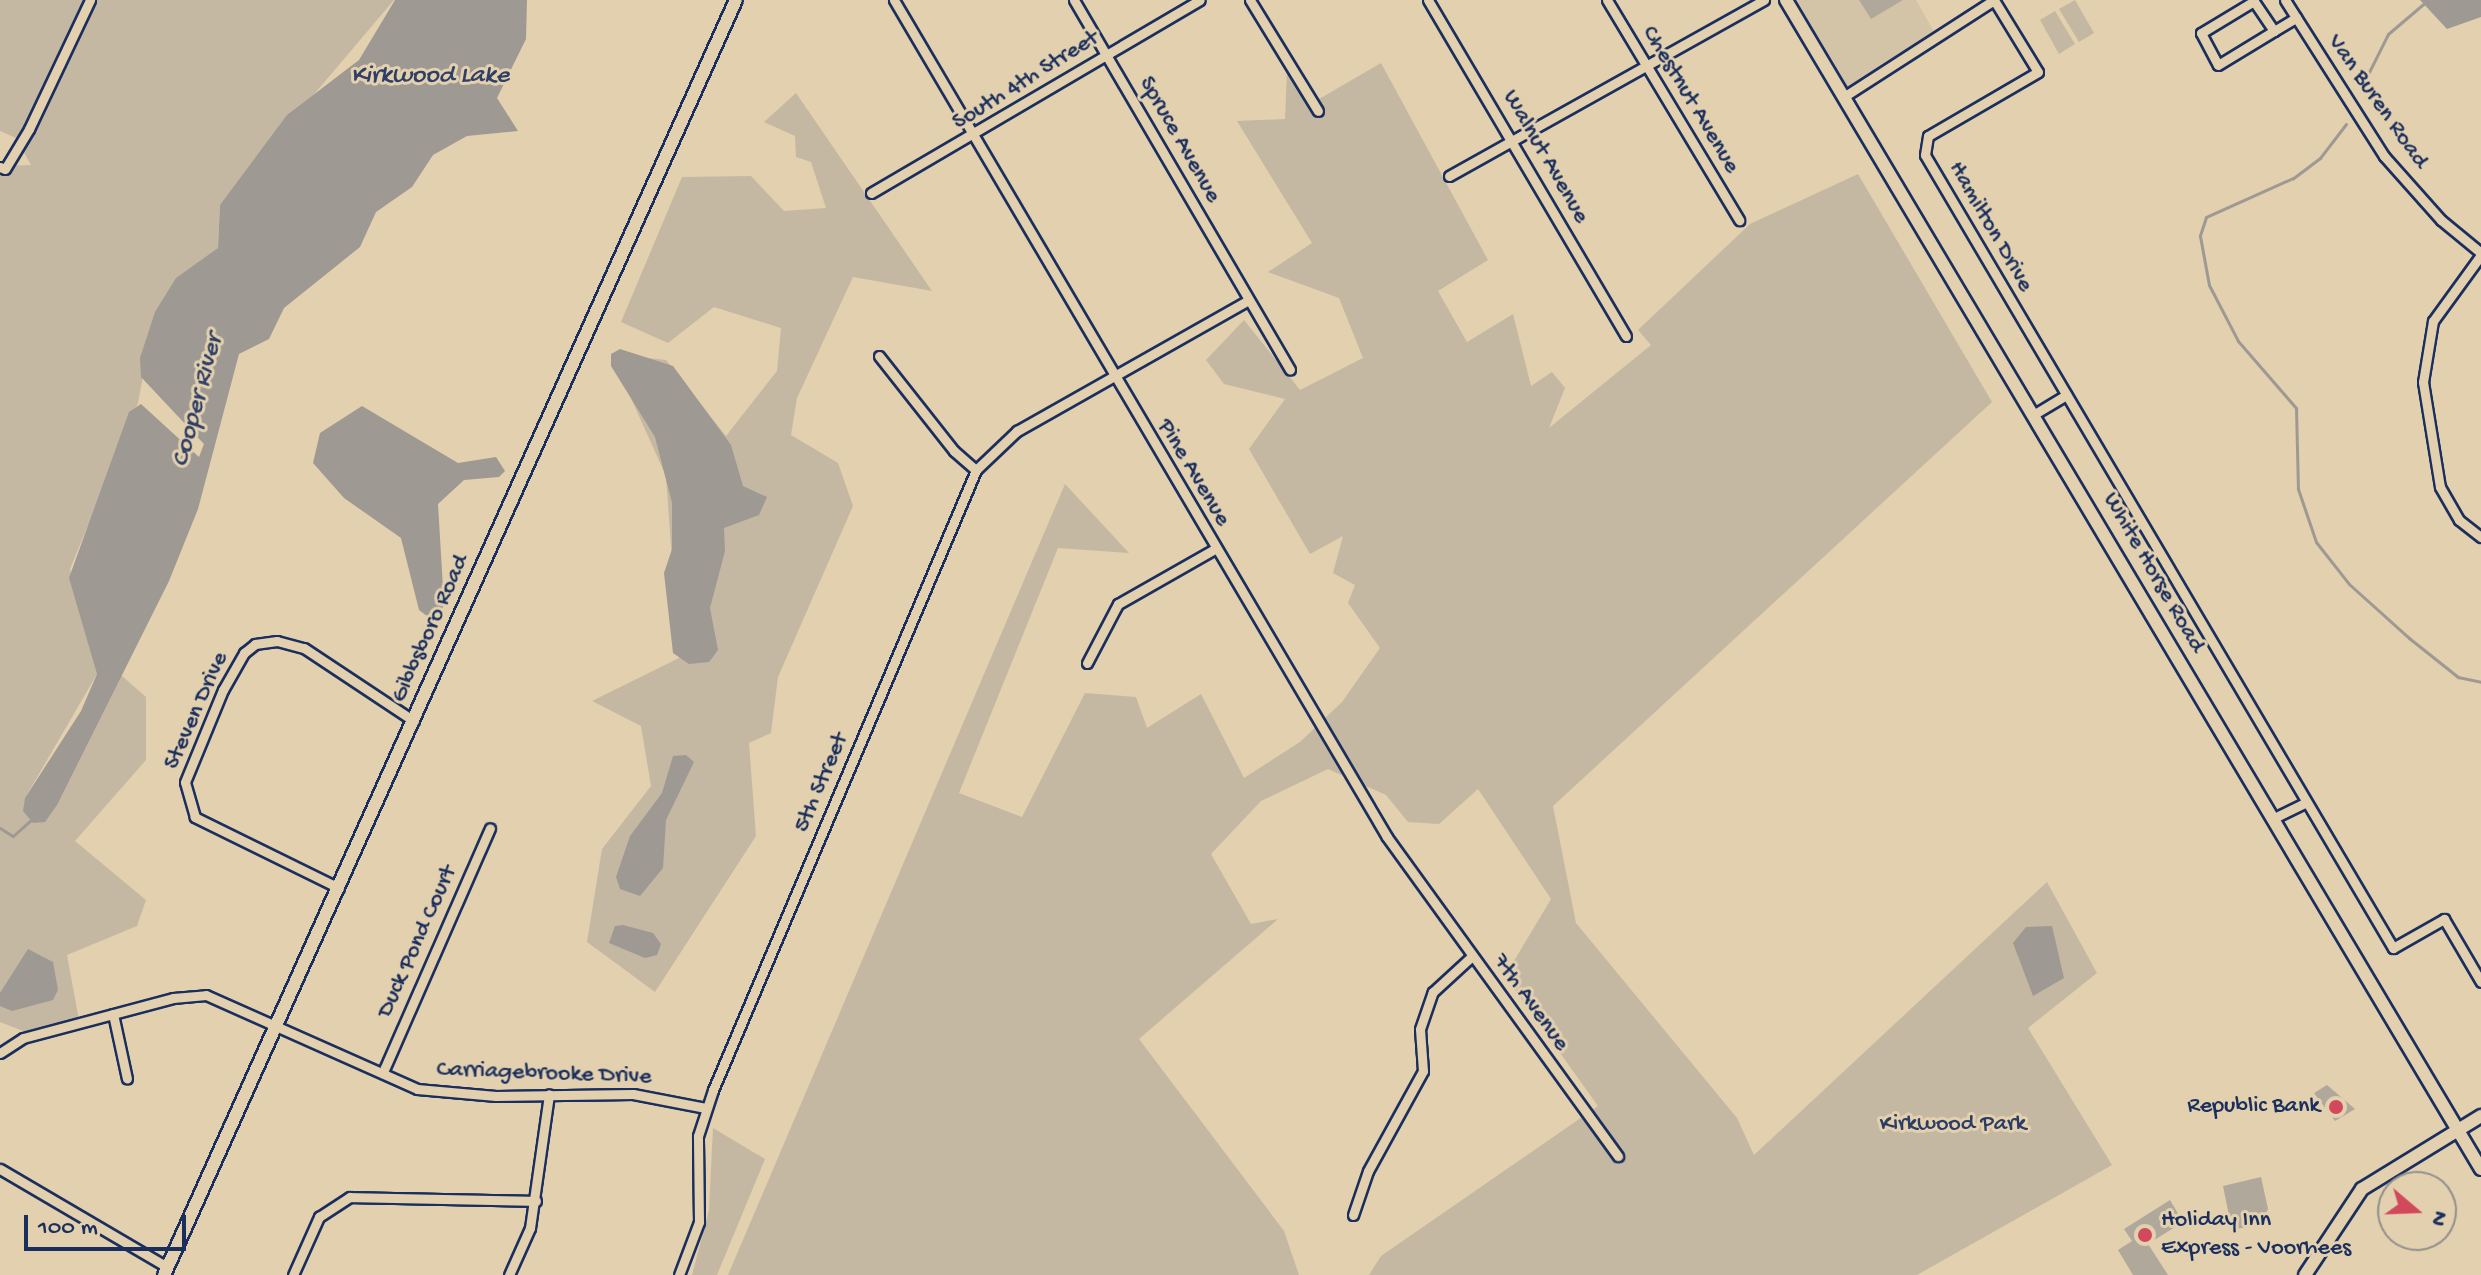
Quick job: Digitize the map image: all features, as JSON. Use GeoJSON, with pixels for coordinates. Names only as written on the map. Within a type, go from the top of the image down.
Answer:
{"type":"FeatureCollection","features":[{"type":"Feature","properties":{"kind":"street"},"geometry":{"type":"LineString","coordinates":[[2,168],[90,0]]}},
{"type":"Feature","properties":{"kind":"street","name":"Gibbsboro Road"},"geometry":{"type":"LineString","coordinates":[[166,1271],[279,1026],[736,0]]}},
{"type":"Feature","properties":{"kind":"street","name":"Pine Avenue"},"geometry":{"type":"LineString","coordinates":[[894,0],[1387,837],[1471,957]]}},
{"type":"Feature","properties":{"kind":"street","name":"Spruce Avenue"},"geometry":{"type":"LineString","coordinates":[[1074,0],[1290,369]]}},
{"type":"Feature","properties":{"kind":"street","name":"South 4th Street"},"geometry":{"type":"LineString","coordinates":[[871,193],[974,137],[1106,54],[1200,0]]}},
{"type":"Feature","properties":{"kind":"street"},"geometry":{"type":"LineString","coordinates":[[1250,0],[1318,111]]}},
{"type":"Feature","properties":{"kind":"street","name":"Walnut Avenue"},"geometry":{"type":"LineString","coordinates":[[1428,0],[1626,336]]}},
{"type":"Feature","properties":{"kind":"street","name":"Chestnut Avenue"},"geometry":{"type":"LineString","coordinates":[[1607,0],[1739,220]]}},
{"type":"Feature","properties":{"kind":"street"},"geometry":{"type":"LineString","coordinates":[[1449,176],[1764,0]]}},
{"type":"Feature","properties":{"kind":"street","name":"White Horse Road"},"geometry":{"type":"LineString","coordinates":[[1786,0],[2481,1169]]}},
{"type":"Feature","properties":{"kind":"street"},"geometry":{"type":"LineString","coordinates":[[1845,96],[1994,0]]}},
{"type":"Feature","properties":{"kind":"street","name":"Hamilton Drive"},"geometry":{"type":"LineString","coordinates":[[1994,0],[2038,72],[1928,136],[1922,147],[2393,948],[2444,919],[2481,982]]}},
{"type":"Feature","properties":{"kind":"street","name":"Van Buren Road"},"geometry":{"type":"LineString","coordinates":[[2285,0],[2384,156],[2441,220],[2481,254]]}},
{"type":"Feature","properties":{"kind":"street"},"geometry":{"type":"LineString","coordinates":[[2274,31],[2254,1],[2201,33],[2218,65],[2296,18]]}},
{"type":"Feature","properties":{"kind":"street"},"geometry":{"type":"LineString","coordinates":[[2481,254],[2433,321],[2423,382],[2440,487],[2459,520],[2481,537]]}},
{"type":"Feature","properties":{"kind":"street","name":"5th Street"},"geometry":{"type":"LineString","coordinates":[[679,1275],[699,1222],[698,1136],[706,1108],[976,470],[1017,431],[1249,300]]}},
{"type":"Feature","properties":{"kind":"street"},"geometry":{"type":"LineString","coordinates":[[879,356],[954,451],[976,470]]}},
{"type":"Feature","properties":{"kind":"street"},"geometry":{"type":"LineString","coordinates":[[2033,415],[2066,395]]}},
{"type":"Feature","properties":{"kind":"street"},"geometry":{"type":"LineString","coordinates":[[1087,663],[1118,604],[1215,549]]}},
{"type":"Feature","properties":{"kind":"street","name":"Steven Drive"},"geometry":{"type":"LineString","coordinates":[[339,888],[195,817],[185,782],[211,718],[244,653],[263,641],[304,648],[414,721]]}},
{"type":"Feature","properties":{"kind":"street"},"geometry":{"type":"LineString","coordinates":[[2272,819],[2305,803]]}},
{"type":"Feature","properties":{"kind":"street","name":"Duck Pond Court"},"geometry":{"type":"LineString","coordinates":[[383,1072],[490,828]]}},
{"type":"Feature","properties":{"kind":"street","name":"7th Avenue"},"geometry":{"type":"LineString","coordinates":[[1353,1215],[1368,1171],[1423,1071],[1424,1011],[1441,981],[1471,957],[1618,1156]]}},
{"type":"Feature","properties":{"kind":"street","name":"Carriagebrooke Drive"},"geometry":{"type":"LineString","coordinates":[[0,1053],[23,1038],[113,1014],[206,995],[417,1089],[448,1094],[633,1094],[706,1108]]}},
{"type":"Feature","properties":{"kind":"street"},"geometry":{"type":"LineString","coordinates":[[113,1014],[127,1079]]}},
{"type":"Feature","properties":{"kind":"street"},"geometry":{"type":"LineString","coordinates":[[509,1275],[536,1201],[549,1094]]}},
{"type":"Feature","properties":{"kind":"street"},"geometry":{"type":"LineString","coordinates":[[2305,1275],[2362,1189],[2481,1116]]}},
{"type":"Feature","properties":{"kind":"street"},"geometry":{"type":"LineString","coordinates":[[0,1169],[166,1271]]}},
{"type":"Feature","properties":{"kind":"street"},"geometry":{"type":"LineString","coordinates":[[293,1275],[319,1217],[350,1197],[536,1201]]}},
{"type":"Feature","properties":{"kind":"shaded area"},"geometry":{"type":"Polygon","coordinates":[[[1786,0],[1916,0],[1937,37],[1845,96],[1786,0]]]}},
{"type":"Feature","properties":{"kind":"green space"},"geometry":{"type":"Polygon","coordinates":[[[0,0],[394,0],[220,205],[218,248],[155,312],[138,403],[70,569],[97,674],[25,798],[121,675],[146,697],[146,760],[75,841],[146,900],[137,926],[67,955],[79,1020],[31,1034],[0,1022],[0,166],[31,165],[16,138],[0,131],[0,0]]]}},
{"type":"Feature","properties":{"kind":"green space"},"geometry":{"type":"Polygon","coordinates":[[[2075,0],[2094,33],[2079,42],[2059,9],[2075,0]]]}},
{"type":"Feature","properties":{"kind":"green space"},"geometry":{"type":"Polygon","coordinates":[[[2055,11],[2075,44],[2059,54],[2040,20],[2055,11]]]}},
{"type":"Feature","properties":{"kind":"green space","name":"Kirkwood Park"},"geometry":{"type":"Polygon","coordinates":[[[1381,63],[1488,260],[1438,291],[1467,342],[1513,314],[1531,386],[1552,372],[1565,388],[1549,428],[1651,345],[1638,330],[1750,224],[1858,174],[1992,402],[1553,806],[1576,923],[1737,1118],[1754,1155],[2047,882],[2097,973],[2028,1028],[2112,1165],[1917,1275],[1369,1275],[1381,1256],[1598,1106],[1505,976],[1551,899],[1478,789],[1439,824],[1408,822],[1386,795],[1328,769],[1261,801],[1211,854],[1251,924],[1278,919],[1139,1039],[1284,1231],[1299,1275],[728,1275],[1065,484],[1129,553],[1058,548],[959,793],[1022,817],[1085,693],[1136,697],[1147,728],[1201,694],[1244,778],[1300,742],[1342,702],[1380,648],[1348,603],[1355,585],[1333,573],[1343,536],[1310,554],[1249,449],[1285,399],[1224,384],[1206,360],[1244,320],[1300,390],[1363,358],[1339,298],[1268,272],[1312,243],[1237,121],[1285,119],[1287,72],[1314,102],[1381,63]]]}},
{"type":"Feature","properties":{"kind":"green space"},"geometry":{"type":"Polygon","coordinates":[[[796,93],[932,291],[853,277],[797,398],[791,435],[838,463],[853,506],[778,677],[771,733],[749,743],[756,836],[655,992],[587,942],[602,849],[651,786],[641,726],[592,701],[679,658],[666,476],[611,354],[666,360],[726,436],[777,371],[781,328],[714,307],[668,343],[621,322],[682,177],[751,176],[784,211],[826,208],[811,162],[796,157],[795,136],[764,122],[796,93]]]}},
{"type":"Feature","properties":{"kind":"green space"},"geometry":{"type":"Polygon","coordinates":[[[713,1128],[765,1159],[717,1275],[692,1275],[709,1210],[713,1128]]]}},
{"type":"Feature","properties":{"kind":"water","name":"Kirkwood Lake"},"geometry":{"type":"Polygon","coordinates":[[[395,0],[527,0],[526,39],[497,98],[518,131],[467,136],[433,155],[412,187],[376,212],[360,247],[284,308],[269,339],[239,354],[198,509],[169,581],[57,805],[45,822],[33,823],[23,811],[25,798],[81,711],[97,674],[69,578],[129,412],[141,404],[199,457],[204,444],[141,377],[140,358],[155,312],[176,278],[218,248],[220,205],[287,115],[359,60],[395,0]]]}},
{"type":"Feature","properties":{"kind":"water"},"geometry":{"type":"Polygon","coordinates":[[[2420,0],[2481,0],[2481,17],[2447,29],[2420,0]]]}},
{"type":"Feature","properties":{"kind":"water"},"geometry":{"type":"Polygon","coordinates":[[[620,349],[673,366],[731,445],[743,486],[767,497],[759,515],[724,528],[725,551],[710,608],[718,650],[709,662],[689,664],[673,653],[664,573],[672,549],[672,503],[655,437],[611,366],[611,354],[620,349]]]}},
{"type":"Feature","properties":{"kind":"water"},"geometry":{"type":"Polygon","coordinates":[[[362,406],[458,463],[496,457],[505,471],[499,477],[464,480],[438,504],[444,605],[435,622],[419,610],[401,538],[344,498],[313,463],[320,433],[362,406]]]}},
{"type":"Feature","properties":{"kind":"water"},"geometry":{"type":"Polygon","coordinates":[[[686,755],[694,762],[666,820],[663,868],[640,896],[620,889],[616,877],[630,836],[662,793],[673,756],[686,755]]]}},
{"type":"Feature","properties":{"kind":"water"},"geometry":{"type":"Polygon","coordinates":[[[623,925],[653,933],[661,944],[657,955],[645,958],[609,943],[615,926],[623,925]]]}},
{"type":"Feature","properties":{"kind":"water"},"geometry":{"type":"Polygon","coordinates":[[[2052,926],[2064,978],[2033,996],[2013,943],[2026,927],[2052,926]]]}},
{"type":"Feature","properties":{"kind":"water"},"geometry":{"type":"Polygon","coordinates":[[[28,949],[53,962],[58,990],[53,1000],[12,1011],[0,1006],[0,993],[28,949]]]}},
{"type":"Feature","properties":{"kind":"building"},"geometry":{"type":"Polygon","coordinates":[[[1859,0],[1903,0],[1871,19],[1859,0]]]}},
{"type":"Feature","properties":{"kind":"building","name":"Republic Bank"},"geometry":{"type":"Polygon","coordinates":[[[2327,1085],[2355,1109],[2335,1121],[2314,1093],[2327,1085]]]}},
{"type":"Feature","properties":{"kind":"building"},"geometry":{"type":"Polygon","coordinates":[[[2261,1177],[2268,1209],[2260,1224],[2232,1230],[2223,1186],[2261,1177]]]}},
{"type":"Feature","properties":{"kind":"building","name":"Holiday Inn Express - Voorhees"},"geometry":{"type":"Polygon","coordinates":[[[2170,1200],[2183,1222],[2148,1244],[2168,1275],[2133,1275],[2118,1250],[2132,1241],[2124,1229],[2170,1200]]]}},
{"type":"Feature","properties":{"kind":"waterway"},"geometry":{"type":"LineString","coordinates":[[2362,86],[2388,34],[2428,0]]}},
{"type":"Feature","properties":{"kind":"waterway"},"geometry":{"type":"LineString","coordinates":[[2346,124],[2320,158],[2293,178],[2206,217],[2200,236],[2209,285],[2238,341],[2296,408],[2298,489],[2316,542],[2349,584],[2409,638],[2458,677],[2481,682]]}},
{"type":"Feature","properties":{"kind":"waterway","name":"Cooper River"},"geometry":{"type":"LineString","coordinates":[[0,828],[13,836],[32,819]]}},
{"type":"Feature","properties":{"kind":"place","name":"Republic Bank"},"geometry":{"type":"Point","coordinates":[2336,1107]}},
{"type":"Feature","properties":{"kind":"place","name":"Holiday Inn Express - Voorhees"},"geometry":{"type":"Point","coordinates":[2145,1235]}}]}
